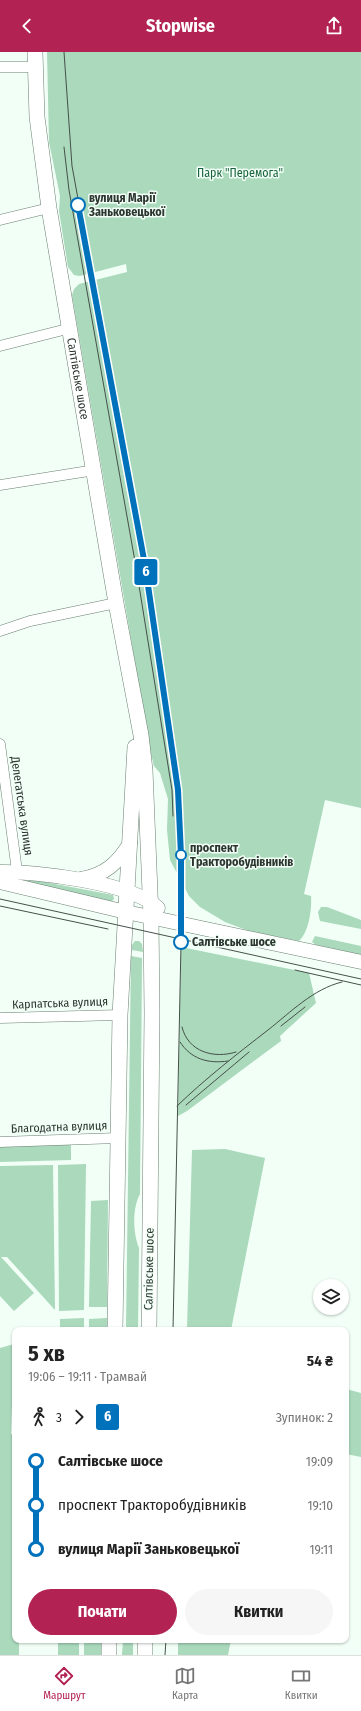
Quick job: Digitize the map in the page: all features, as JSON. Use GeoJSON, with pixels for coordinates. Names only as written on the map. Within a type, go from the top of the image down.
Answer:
{"type":"FeatureCollection","features":[{"type":"Feature","properties":{"kind":"main road","name":"Салтівське шосе"},"geometry":{"type":"LineString","coordinates":[[35,52],[34,67],[37,117],[50,208],[145,770],[151,917],[152,1013],[149,1327]]}},
{"type":"Feature","properties":{"kind":"main road","name":"Салтівське шосе"},"geometry":{"type":"LineString","coordinates":[[115,1327],[120,1015],[135,756],[135,704]]}},
{"type":"Feature","properties":{"kind":"main road"},"geometry":{"type":"LineString","coordinates":[[78,880],[94,877],[109,869],[121,858],[130,843]]}},
{"type":"Feature","properties":{"kind":"main road"},"geometry":{"type":"LineString","coordinates":[[0,872],[17,871],[78,880],[127,891],[150,901],[170,921]]}},
{"type":"Feature","properties":{"kind":"main road"},"geometry":{"type":"LineString","coordinates":[[0,882],[126,912],[361,962]]}},
{"type":"Feature","properties":{"kind":"main road"},"geometry":{"type":"LineString","coordinates":[[109,1643],[109,1655]]}},
{"type":"Feature","properties":{"kind":"main road"},"geometry":{"type":"LineString","coordinates":[[145,1643],[145,1655]]}},
{"type":"Feature","properties":{"kind":"street"},"geometry":{"type":"LineString","coordinates":[[0,67],[34,67]]}},
{"type":"Feature","properties":{"kind":"street"},"geometry":{"type":"LineString","coordinates":[[0,220],[50,208]]}},
{"type":"Feature","properties":{"kind":"street"},"geometry":{"type":"LineString","coordinates":[[0,346],[71,328]]}},
{"type":"Feature","properties":{"kind":"street"},"geometry":{"type":"LineString","coordinates":[[0,485],[95,470]]}},
{"type":"Feature","properties":{"kind":"street"},"geometry":{"type":"LineString","coordinates":[[0,631],[30,621],[116,603]]}},
{"type":"Feature","properties":{"kind":"street","name":"Делегатська вулиця"},"geometry":{"type":"LineString","coordinates":[[0,744],[17,871]]}},
{"type":"Feature","properties":{"kind":"street","name":"Карпатська вулиця"},"geometry":{"type":"LineString","coordinates":[[0,1018],[120,1015]]}},
{"type":"Feature","properties":{"kind":"street","name":"Благодатна вулиця"},"geometry":{"type":"LineString","coordinates":[[0,1142],[118,1138]]}},
{"type":"Feature","properties":{"kind":"green space","name":"Парк \"Перемога\""},"geometry":{"type":"Polygon","coordinates":[[[47,52],[361,52],[361,808],[325,800],[304,894],[311,896],[309,920],[305,932],[299,941],[249,931],[225,922],[200,907],[189,896],[170,860],[167,830],[168,799],[160,773],[154,766],[150,750],[72,295],[74,289],[79,284],[127,272],[126,264],[80,276],[74,275],[68,267],[59,211],[60,196],[49,142],[47,52]]]}},
{"type":"Feature","properties":{"kind":"green space"},"geometry":{"type":"Polygon","coordinates":[[[29,879],[113,895],[114,899],[111,902],[28,883],[29,879]]]}},
{"type":"Feature","properties":{"kind":"green space"},"geometry":{"type":"Polygon","coordinates":[[[321,907],[327,907],[361,920],[361,929],[320,921],[318,912],[321,907]]]}},
{"type":"Feature","properties":{"kind":"green space"},"geometry":{"type":"Polygon","coordinates":[[[315,936],[361,946],[361,955],[316,945],[312,942],[315,936]]]}},
{"type":"Feature","properties":{"kind":"green space"},"geometry":{"type":"Polygon","coordinates":[[[135,941],[139,941],[142,944],[143,952],[132,950],[132,945],[135,941]]]}},
{"type":"Feature","properties":{"kind":"green space"},"geometry":{"type":"Polygon","coordinates":[[[181,947],[309,973],[316,1003],[280,1036],[281,1041],[187,1111],[178,1116],[181,947]]]}},
{"type":"Feature","properties":{"kind":"green space"},"geometry":{"type":"Polygon","coordinates":[[[131,956],[142,958],[140,1194],[137,1200],[134,1221],[139,1248],[138,1327],[126,1327],[131,956]]]}},
{"type":"Feature","properties":{"kind":"green space"},"geometry":{"type":"Polygon","coordinates":[[[71,1142],[71,1160],[0,1162],[0,1145],[71,1142]]]}},
{"type":"Feature","properties":{"kind":"green space"},"geometry":{"type":"Polygon","coordinates":[[[225,1149],[265,1158],[232,1327],[187,1327],[192,1150],[225,1149]]]}},
{"type":"Feature","properties":{"kind":"green space"},"geometry":{"type":"Polygon","coordinates":[[[86,1164],[84,1310],[59,1311],[58,1165],[86,1164]]]}},
{"type":"Feature","properties":{"kind":"green space"},"geometry":{"type":"Polygon","coordinates":[[[53,1165],[55,1310],[7,1257],[1,1257],[34,1293],[14,1311],[0,1296],[0,1166],[53,1165]]]}},
{"type":"Feature","properties":{"kind":"green space"},"geometry":{"type":"Polygon","coordinates":[[[108,1200],[107,1307],[89,1307],[91,1201],[108,1200]]]}},
{"type":"Feature","properties":{"kind":"green space"},"geometry":{"type":"Polygon","coordinates":[[[84,1318],[84,1327],[60,1327],[60,1319],[84,1318]]]}},
{"type":"Feature","properties":{"kind":"green space"},"geometry":{"type":"Polygon","coordinates":[[[107,1318],[107,1327],[89,1327],[89,1319],[107,1318]]]}},
{"type":"Feature","properties":{"kind":"green space"},"geometry":{"type":"Polygon","coordinates":[[[12,1345],[12,1643],[19,1643],[19,1655],[0,1655],[0,1348],[12,1345]]]}},
{"type":"Feature","properties":{"kind":"green space"},"geometry":{"type":"Polygon","coordinates":[[[349,1390],[361,1393],[361,1457],[349,1455],[349,1390]]]}},
{"type":"Feature","properties":{"kind":"green space"},"geometry":{"type":"Polygon","coordinates":[[[58,1643],[79,1643],[79,1655],[58,1655],[58,1643]]]}},
{"type":"Feature","properties":{"kind":"green space"},"geometry":{"type":"Polygon","coordinates":[[[84,1643],[104,1643],[103,1655],[84,1655],[84,1643]]]}},
{"type":"Feature","properties":{"kind":"green space"},"geometry":{"type":"Polygon","coordinates":[[[123,1643],[133,1643],[133,1655],[122,1655],[123,1643]]]}},
{"type":"Feature","properties":{"kind":"green space"},"geometry":{"type":"Polygon","coordinates":[[[178,1643],[230,1643],[228,1655],[178,1655],[178,1643]]]}},
{"type":"Feature","properties":{"kind":"tram line"},"geometry":{"type":"LineString","coordinates":[[64,52],[72,166],[145,565],[178,790],[182,895],[173,1327]]}},
{"type":"Feature","properties":{"kind":"tram line"},"geometry":{"type":"LineString","coordinates":[[64,147],[69,190],[136,567],[172,790],[173,816]]}},
{"type":"Feature","properties":{"kind":"tram line","name":"6"},"geometry":{"type":"LineString","coordinates":[[78,205],[145,565],[178,790],[182,895],[181,942]]}},
{"type":"Feature","properties":{"kind":"tram line"},"geometry":{"type":"LineString","coordinates":[[0,899],[361,979]]}},
{"type":"Feature","properties":{"kind":"tram line"},"geometry":{"type":"LineString","coordinates":[[0,906],[108,929]]}},
{"type":"Feature","properties":{"kind":"tram line"},"geometry":{"type":"LineString","coordinates":[[295,970],[361,985]]}},
{"type":"Feature","properties":{"kind":"tram line"},"geometry":{"type":"LineString","coordinates":[[177,1106],[221,1067],[303,1002],[321,990],[342,982]]}},
{"type":"Feature","properties":{"kind":"tram line"},"geometry":{"type":"LineString","coordinates":[[281,1026],[305,1007]]}},
{"type":"Feature","properties":{"kind":"tram line"},"geometry":{"type":"LineString","coordinates":[[182,1027],[185,1036],[190,1042],[203,1052],[219,1055],[236,1052]]}},
{"type":"Feature","properties":{"kind":"tram line"},"geometry":{"type":"LineString","coordinates":[[180,1042],[189,1053],[201,1059],[214,1062],[228,1061]]}},
{"type":"Feature","properties":{"kind":"tram line"},"geometry":{"type":"LineString","coordinates":[[186,1105],[249,1052]]}},
{"type":"Feature","properties":{"kind":"tram line"},"geometry":{"type":"LineString","coordinates":[[165,1655],[166,1643]]}},
{"type":"Feature","properties":{"kind":"place","name":"вулиця Марії Заньковецької"},"geometry":{"type":"Point","coordinates":[78,205]}},
{"type":"Feature","properties":{"kind":"place","name":"проспект Тракторобудівників"},"geometry":{"type":"Point","coordinates":[181,855]}},
{"type":"Feature","properties":{"kind":"place","name":"Салтівське шосе"},"geometry":{"type":"Point","coordinates":[181,942]}}]}
